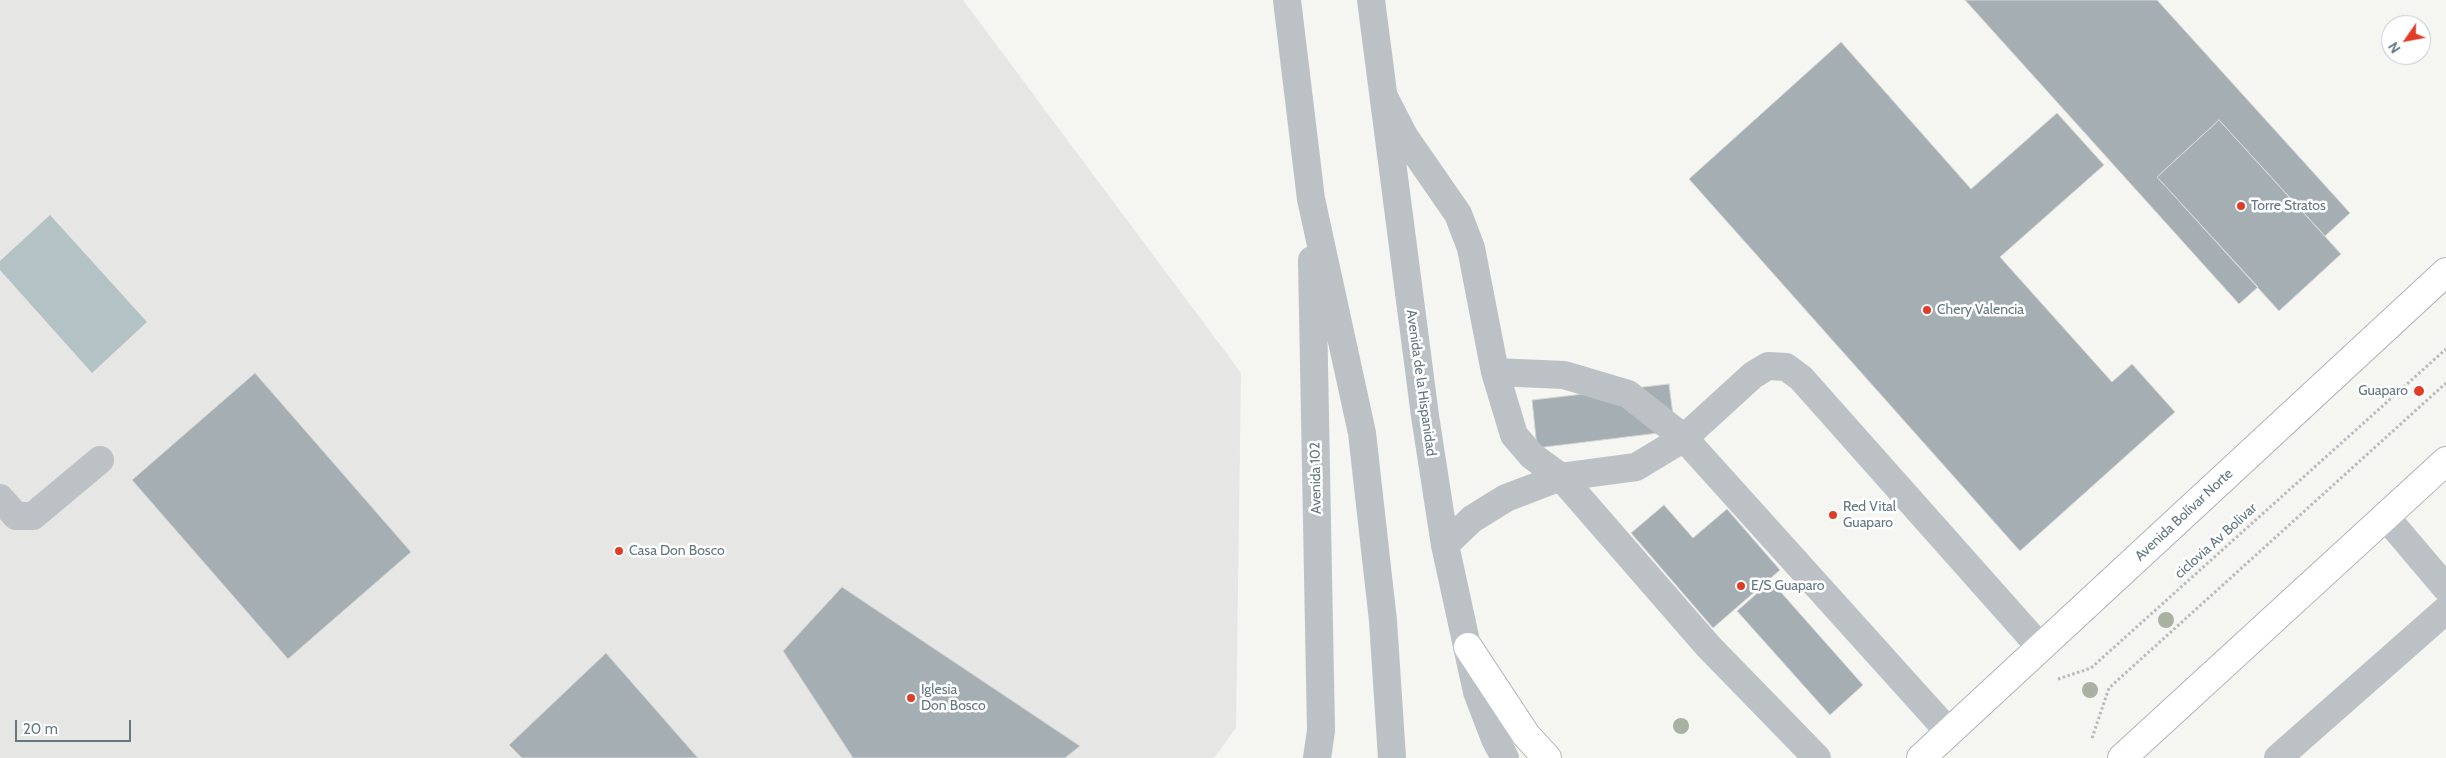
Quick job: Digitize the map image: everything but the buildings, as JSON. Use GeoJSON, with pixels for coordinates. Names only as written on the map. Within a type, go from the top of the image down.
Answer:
{"type":"FeatureCollection","features":[{"type":"Feature","properties":{"kind":"main road","name":"Avenida Bolívar Norte"},"geometry":{"type":"LineString","coordinates":[[1921,758],[2446,272]]}},
{"type":"Feature","properties":{"kind":"main road"},"geometry":{"type":"LineString","coordinates":[[2122,758],[2446,461]]}},
{"type":"Feature","properties":{"kind":"main road"},"geometry":{"type":"LineString","coordinates":[[1468,647],[1526,735],[1547,758]]}},
{"type":"Feature","properties":{"kind":"street"},"geometry":{"type":"LineString","coordinates":[[1287,0],[1311,199],[1362,432],[1383,621],[1392,758]]}},
{"type":"Feature","properties":{"kind":"street","name":"Avenida de la Hispanidad"},"geometry":{"type":"LineString","coordinates":[[1371,0],[1425,416],[1446,546],[1477,692],[1505,758]]}},
{"type":"Feature","properties":{"kind":"street"},"geometry":{"type":"LineString","coordinates":[[1384,97],[1404,136],[1458,214],[1471,248],[1495,372],[1514,435],[1532,456],[1561,477],[1708,646],[1817,758]]}},
{"type":"Feature","properties":{"kind":"street","name":"Avenida 102"},"geometry":{"type":"LineString","coordinates":[[1311,199],[1321,731],[1317,758]]}},
{"type":"Feature","properties":{"kind":"street"},"geometry":{"type":"LineString","coordinates":[[1446,546],[1472,519],[1506,498],[1561,477],[1636,467],[1684,438],[1753,375],[1768,366],[1786,367],[1801,378],[2041,648]]}},
{"type":"Feature","properties":{"kind":"street"},"geometry":{"type":"LineString","coordinates":[[1495,372],[1564,375],[1628,394],[1684,438],[1949,732]]}},
{"type":"Feature","properties":{"kind":"street"},"geometry":{"type":"LineString","coordinates":[[0,498],[16,516],[33,516],[100,460]]}},
{"type":"Feature","properties":{"kind":"street"},"geometry":{"type":"LineString","coordinates":[[2385,516],[2446,588]]}},
{"type":"Feature","properties":{"kind":"street"},"geometry":{"type":"LineString","coordinates":[[2278,758],[2446,610]]}},
{"type":"Feature","properties":{"kind":"path","name":"ciclovia Av Bolivar"},"geometry":{"type":"LineString","coordinates":[[2056,680],[2091,668],[2446,349]]}},
{"type":"Feature","properties":{"kind":"path"},"geometry":{"type":"LineString","coordinates":[[2091,741],[2109,688],[2446,383]]}},
{"type":"Feature","properties":{"kind":"shaded area","name":"Casa Don Bosco"},"geometry":{"type":"Polygon","coordinates":[[[0,0],[963,0],[1241,373],[1236,728],[1214,758],[0,758],[0,0]]]}},
{"type":"Feature","properties":{"kind":"shaded area"},"geometry":{"type":"Polygon","coordinates":[[[50,215],[147,322],[92,373],[0,270],[0,261],[50,215]]]}},
{"type":"Feature","properties":{"kind":"place","name":"Torre Stratos"},"geometry":{"type":"Point","coordinates":[2241,206]}},
{"type":"Feature","properties":{"kind":"place","name":"Chery Valencia"},"geometry":{"type":"Point","coordinates":[1927,310]}},
{"type":"Feature","properties":{"kind":"place","name":"Guaparo"},"geometry":{"type":"Point","coordinates":[2419,391]}},
{"type":"Feature","properties":{"kind":"place","name":"Red Vital Guaparo"},"geometry":{"type":"Point","coordinates":[1833,515]}},
{"type":"Feature","properties":{"kind":"place","name":"Casa Don Bosco"},"geometry":{"type":"Point","coordinates":[619,551]}},
{"type":"Feature","properties":{"kind":"place","name":"E/S Guaparo"},"geometry":{"type":"Point","coordinates":[1741,586]}},
{"type":"Feature","properties":{"kind":"place","name":"Iglesia Don Bosco"},"geometry":{"type":"Point","coordinates":[911,698]}}]}
